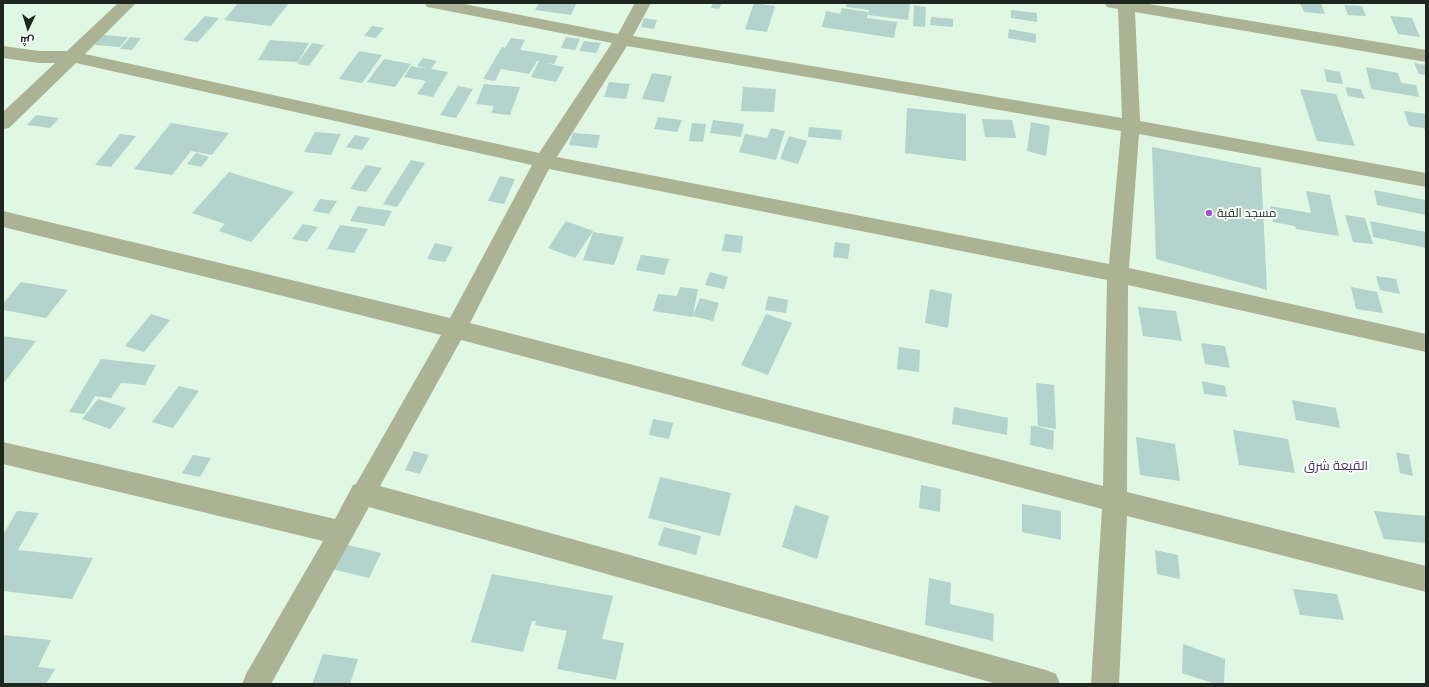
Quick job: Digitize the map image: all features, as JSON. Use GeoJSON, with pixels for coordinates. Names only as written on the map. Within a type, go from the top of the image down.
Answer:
{"type":"FeatureCollection","features":[{"type":"Feature","properties":{"kind":"street"},"geometry":{"type":"LineString","coordinates":[[3,122],[128,3]]}},
{"type":"Feature","properties":{"kind":"street"},"geometry":{"type":"LineString","coordinates":[[433,3],[623,40],[1131,126],[1426,180]]}},
{"type":"Feature","properties":{"kind":"street"},"geometry":{"type":"LineString","coordinates":[[256,684],[362,493],[456,329],[544,161],[623,40],[643,3]]}},
{"type":"Feature","properties":{"kind":"street"},"geometry":{"type":"LineString","coordinates":[[1105,684],[1115,500],[1118,274],[1131,126],[1122,4],[1426,56]]}},
{"type":"Feature","properties":{"kind":"street"},"geometry":{"type":"LineString","coordinates":[[3,52],[39,56],[73,57],[544,161],[1118,274],[1426,343]]}},
{"type":"Feature","properties":{"kind":"street"},"geometry":{"type":"LineString","coordinates":[[3,220],[456,329],[1426,579]]}},
{"type":"Feature","properties":{"kind":"street"},"geometry":{"type":"LineString","coordinates":[[3,453],[340,533]]}},
{"type":"Feature","properties":{"kind":"street"},"geometry":{"type":"LineString","coordinates":[[362,493],[1046,684]]}},
{"type":"Feature","properties":{"kind":"building"},"geometry":{"type":"Polygon","coordinates":[[[238,3],[289,3],[271,26],[224,20],[238,3]]]}},
{"type":"Feature","properties":{"kind":"building"},"geometry":{"type":"Polygon","coordinates":[[[539,3],[576,4],[571,15],[535,10],[539,3]]]}},
{"type":"Feature","properties":{"kind":"building"},"geometry":{"type":"Polygon","coordinates":[[[713,3],[722,3],[719,9],[711,8],[713,3]]]}},
{"type":"Feature","properties":{"kind":"building"},"geometry":{"type":"Polygon","coordinates":[[[754,3],[775,6],[767,32],[745,29],[754,3]]]}},
{"type":"Feature","properties":{"kind":"building"},"geometry":{"type":"Polygon","coordinates":[[[847,3],[910,3],[908,20],[868,15],[869,10],[846,7],[847,3]]]}},
{"type":"Feature","properties":{"kind":"building"},"geometry":{"type":"Polygon","coordinates":[[[1300,3],[1321,3],[1325,14],[1304,12],[1300,3]]]}},
{"type":"Feature","properties":{"kind":"building"},"geometry":{"type":"Polygon","coordinates":[[[914,5],[926,7],[925,27],[913,26],[914,5]]]}},
{"type":"Feature","properties":{"kind":"building"},"geometry":{"type":"Polygon","coordinates":[[[1344,5],[1362,6],[1366,16],[1348,15],[1344,5]]]}},
{"type":"Feature","properties":{"kind":"building"},"geometry":{"type":"Polygon","coordinates":[[[842,8],[868,12],[867,18],[897,22],[894,38],[822,27],[826,11],[840,14],[842,8]]]}},
{"type":"Feature","properties":{"kind":"building"},"geometry":{"type":"Polygon","coordinates":[[[1011,10],[1037,13],[1037,22],[1011,18],[1011,10]]]}},
{"type":"Feature","properties":{"kind":"building"},"geometry":{"type":"Polygon","coordinates":[[[205,16],[219,18],[198,42],[183,40],[205,16]]]}},
{"type":"Feature","properties":{"kind":"building"},"geometry":{"type":"Polygon","coordinates":[[[1390,16],[1412,18],[1420,37],[1398,34],[1390,16]]]}},
{"type":"Feature","properties":{"kind":"building"},"geometry":{"type":"Polygon","coordinates":[[[931,17],[953,19],[953,27],[930,25],[931,17]]]}},
{"type":"Feature","properties":{"kind":"building"},"geometry":{"type":"Polygon","coordinates":[[[644,18],[657,20],[654,29],[641,27],[644,18]]]}},
{"type":"Feature","properties":{"kind":"building"},"geometry":{"type":"Polygon","coordinates":[[[372,26],[384,28],[376,38],[364,36],[372,26]]]}},
{"type":"Feature","properties":{"kind":"building"},"geometry":{"type":"Polygon","coordinates":[[[1009,29],[1036,34],[1036,43],[1008,38],[1009,29]]]}},
{"type":"Feature","properties":{"kind":"building"},"geometry":{"type":"Polygon","coordinates":[[[102,35],[128,37],[120,47],[95,45],[102,35]]]}},
{"type":"Feature","properties":{"kind":"building"},"geometry":{"type":"Polygon","coordinates":[[[130,37],[141,38],[132,50],[120,49],[130,37]]]}},
{"type":"Feature","properties":{"kind":"building"},"geometry":{"type":"Polygon","coordinates":[[[566,37],[580,39],[575,50],[561,48],[566,37]]]}},
{"type":"Feature","properties":{"kind":"building"},"geometry":{"type":"Polygon","coordinates":[[[511,38],[525,40],[520,50],[558,56],[554,64],[545,63],[564,67],[556,82],[531,77],[539,61],[537,61],[529,74],[501,69],[495,81],[483,79],[502,47],[505,48],[511,38]]]}},
{"type":"Feature","properties":{"kind":"building"},"geometry":{"type":"Polygon","coordinates":[[[270,40],[309,43],[298,62],[258,60],[270,40]]]}},
{"type":"Feature","properties":{"kind":"building"},"geometry":{"type":"Polygon","coordinates":[[[584,41],[601,43],[596,53],[579,51],[584,41]]]}},
{"type":"Feature","properties":{"kind":"building"},"geometry":{"type":"Polygon","coordinates":[[[312,43],[324,45],[309,66],[297,64],[312,43]]]}},
{"type":"Feature","properties":{"kind":"building"},"geometry":{"type":"Polygon","coordinates":[[[359,51],[382,55],[362,83],[339,79],[359,51]]]}},
{"type":"Feature","properties":{"kind":"building"},"geometry":{"type":"Polygon","coordinates":[[[423,58],[437,61],[431,69],[448,72],[433,97],[417,94],[426,81],[404,77],[411,66],[428,69],[417,66],[423,58]]]}},
{"type":"Feature","properties":{"kind":"building"},"geometry":{"type":"Polygon","coordinates":[[[384,59],[411,64],[395,87],[367,82],[384,59]]]}},
{"type":"Feature","properties":{"kind":"building"},"geometry":{"type":"Polygon","coordinates":[[[1414,63],[1426,65],[1426,75],[1419,74],[1414,63]]]}},
{"type":"Feature","properties":{"kind":"building"},"geometry":{"type":"Polygon","coordinates":[[[1366,67],[1398,73],[1401,83],[1416,85],[1419,97],[1371,89],[1366,67]]]}},
{"type":"Feature","properties":{"kind":"building"},"geometry":{"type":"Polygon","coordinates":[[[1324,69],[1340,72],[1343,84],[1327,82],[1324,69]]]}},
{"type":"Feature","properties":{"kind":"building"},"geometry":{"type":"Polygon","coordinates":[[[652,73],[672,76],[664,102],[642,99],[652,73]]]}},
{"type":"Feature","properties":{"kind":"building"},"geometry":{"type":"Polygon","coordinates":[[[609,82],[630,84],[626,99],[604,97],[609,82]]]}},
{"type":"Feature","properties":{"kind":"building"},"geometry":{"type":"Polygon","coordinates":[[[484,84],[520,87],[510,115],[491,113],[494,106],[476,104],[484,84]]]}},
{"type":"Feature","properties":{"kind":"building"},"geometry":{"type":"Polygon","coordinates":[[[458,86],[473,89],[456,118],[440,115],[458,86]]]}},
{"type":"Feature","properties":{"kind":"building"},"geometry":{"type":"Polygon","coordinates":[[[743,87],[776,89],[774,112],[741,111],[743,87]]]}},
{"type":"Feature","properties":{"kind":"building"},"geometry":{"type":"Polygon","coordinates":[[[1345,87],[1361,89],[1365,99],[1348,96],[1345,87]]]}},
{"type":"Feature","properties":{"kind":"building"},"geometry":{"type":"Polygon","coordinates":[[[1300,89],[1336,94],[1355,146],[1317,141],[1300,89]]]}},
{"type":"Feature","properties":{"kind":"building"},"geometry":{"type":"Polygon","coordinates":[[[907,108],[966,114],[966,161],[905,153],[907,108]]]}},
{"type":"Feature","properties":{"kind":"building"},"geometry":{"type":"Polygon","coordinates":[[[1404,111],[1426,114],[1426,133],[1424,128],[1409,126],[1404,111]]]}},
{"type":"Feature","properties":{"kind":"building"},"geometry":{"type":"Polygon","coordinates":[[[36,115],[59,118],[50,128],[27,125],[36,115]]]}},
{"type":"Feature","properties":{"kind":"building"},"geometry":{"type":"Polygon","coordinates":[[[658,117],[682,120],[677,132],[654,129],[658,117]]]}},
{"type":"Feature","properties":{"kind":"building"},"geometry":{"type":"Polygon","coordinates":[[[982,119],[1012,120],[1016,138],[985,137],[982,119]]]}},
{"type":"Feature","properties":{"kind":"building"},"geometry":{"type":"Polygon","coordinates":[[[713,120],[744,124],[741,137],[710,133],[713,120]]]}},
{"type":"Feature","properties":{"kind":"building"},"geometry":{"type":"Polygon","coordinates":[[[1031,122],[1050,126],[1046,156],[1027,151],[1031,122]]]}},
{"type":"Feature","properties":{"kind":"building"},"geometry":{"type":"Polygon","coordinates":[[[171,123],[229,133],[212,155],[191,151],[172,175],[134,169],[171,123]]]}},
{"type":"Feature","properties":{"kind":"building"},"geometry":{"type":"Polygon","coordinates":[[[692,123],[706,124],[703,142],[689,141],[692,123]]]}},
{"type":"Feature","properties":{"kind":"building"},"geometry":{"type":"Polygon","coordinates":[[[809,127],[842,130],[841,140],[808,137],[809,127]]]}},
{"type":"Feature","properties":{"kind":"building"},"geometry":{"type":"Polygon","coordinates":[[[771,128],[785,131],[776,160],[739,152],[745,134],[767,138],[771,128]]]}},
{"type":"Feature","properties":{"kind":"building"},"geometry":{"type":"Polygon","coordinates":[[[315,132],[341,134],[331,155],[304,152],[315,132]]]}},
{"type":"Feature","properties":{"kind":"building"},"geometry":{"type":"Polygon","coordinates":[[[573,133],[600,135],[597,148],[569,145],[573,133]]]}},
{"type":"Feature","properties":{"kind":"building"},"geometry":{"type":"Polygon","coordinates":[[[120,134],[136,136],[111,167],[95,165],[120,134]]]}},
{"type":"Feature","properties":{"kind":"building"},"geometry":{"type":"Polygon","coordinates":[[[355,135],[370,138],[362,150],[346,147],[355,135]]]}},
{"type":"Feature","properties":{"kind":"building"},"geometry":{"type":"Polygon","coordinates":[[[789,136],[807,141],[798,164],[780,159],[789,136]]]}},
{"type":"Feature","properties":{"kind":"building","name":"مسجد القبة"},"geometry":{"type":"Polygon","coordinates":[[[1152,147],[1261,168],[1267,290],[1156,259],[1152,147]]]}},
{"type":"Feature","properties":{"kind":"building"},"geometry":{"type":"Polygon","coordinates":[[[196,153],[209,157],[201,167],[187,164],[196,153]]]}},
{"type":"Feature","properties":{"kind":"building"},"geometry":{"type":"Polygon","coordinates":[[[411,160],[425,163],[397,207],[383,204],[411,160]]]}},
{"type":"Feature","properties":{"kind":"building"},"geometry":{"type":"Polygon","coordinates":[[[366,165],[382,168],[366,192],[350,189],[366,165]]]}},
{"type":"Feature","properties":{"kind":"building"},"geometry":{"type":"Polygon","coordinates":[[[229,172],[294,192],[251,242],[219,231],[225,224],[192,213],[229,172]]]}},
{"type":"Feature","properties":{"kind":"building"},"geometry":{"type":"Polygon","coordinates":[[[500,176],[515,179],[504,204],[488,201],[500,176]]]}},
{"type":"Feature","properties":{"kind":"building"},"geometry":{"type":"Polygon","coordinates":[[[1374,190],[1426,200],[1426,215],[1377,205],[1374,190]]]}},
{"type":"Feature","properties":{"kind":"building"},"geometry":{"type":"Polygon","coordinates":[[[1306,191],[1330,195],[1339,236],[1296,229],[1295,226],[1273,222],[1270,206],[1311,213],[1306,191]]]}},
{"type":"Feature","properties":{"kind":"building"},"geometry":{"type":"Polygon","coordinates":[[[320,199],[337,201],[329,214],[313,211],[320,199]]]}},
{"type":"Feature","properties":{"kind":"building"},"geometry":{"type":"Polygon","coordinates":[[[358,206],[392,211],[384,226],[350,221],[358,206]]]}},
{"type":"Feature","properties":{"kind":"building"},"geometry":{"type":"Polygon","coordinates":[[[1345,215],[1365,218],[1373,244],[1353,242],[1345,215]]]}},
{"type":"Feature","properties":{"kind":"building"},"geometry":{"type":"Polygon","coordinates":[[[566,221],[593,231],[575,258],[548,248],[566,221]]]}},
{"type":"Feature","properties":{"kind":"building"},"geometry":{"type":"Polygon","coordinates":[[[1370,221],[1426,232],[1426,248],[1373,237],[1370,221]]]}},
{"type":"Feature","properties":{"kind":"building"},"geometry":{"type":"Polygon","coordinates":[[[303,224],[318,227],[307,242],[292,239],[303,224]]]}},
{"type":"Feature","properties":{"kind":"building"},"geometry":{"type":"Polygon","coordinates":[[[340,225],[368,229],[354,253],[327,249],[340,225]]]}},
{"type":"Feature","properties":{"kind":"building"},"geometry":{"type":"Polygon","coordinates":[[[593,232],[624,237],[614,265],[583,260],[593,232]]]}},
{"type":"Feature","properties":{"kind":"building"},"geometry":{"type":"Polygon","coordinates":[[[725,234],[743,236],[741,253],[722,251],[725,234]]]}},
{"type":"Feature","properties":{"kind":"building"},"geometry":{"type":"Polygon","coordinates":[[[835,242],[850,244],[848,259],[833,257],[835,242]]]}},
{"type":"Feature","properties":{"kind":"building"},"geometry":{"type":"Polygon","coordinates":[[[435,243],[453,247],[445,262],[427,259],[435,243]]]}},
{"type":"Feature","properties":{"kind":"building"},"geometry":{"type":"Polygon","coordinates":[[[641,255],[669,259],[664,275],[636,270],[641,255]]]}},
{"type":"Feature","properties":{"kind":"building"},"geometry":{"type":"Polygon","coordinates":[[[710,272],[728,277],[724,289],[705,285],[710,272]]]}},
{"type":"Feature","properties":{"kind":"building"},"geometry":{"type":"Polygon","coordinates":[[[1376,276],[1396,279],[1400,294],[1380,290],[1376,276]]]}},
{"type":"Feature","properties":{"kind":"building"},"geometry":{"type":"Polygon","coordinates":[[[21,282],[68,290],[46,318],[3,310],[3,304],[21,282]]]}},
{"type":"Feature","properties":{"kind":"building"},"geometry":{"type":"Polygon","coordinates":[[[680,287],[698,289],[693,315],[700,298],[719,303],[713,321],[692,316],[653,311],[658,294],[677,296],[680,287]]]}},
{"type":"Feature","properties":{"kind":"building"},"geometry":{"type":"Polygon","coordinates":[[[1351,287],[1377,292],[1383,313],[1356,309],[1351,287]]]}},
{"type":"Feature","properties":{"kind":"building"},"geometry":{"type":"Polygon","coordinates":[[[930,289],[952,294],[948,328],[925,323],[930,289]]]}},
{"type":"Feature","properties":{"kind":"building"},"geometry":{"type":"Polygon","coordinates":[[[768,296],[788,300],[786,313],[765,310],[768,296]]]}},
{"type":"Feature","properties":{"kind":"building"},"geometry":{"type":"Polygon","coordinates":[[[1138,307],[1176,311],[1182,341],[1143,336],[1138,307]]]}},
{"type":"Feature","properties":{"kind":"building"},"geometry":{"type":"Polygon","coordinates":[[[151,314],[170,320],[144,352],[125,346],[151,314]]]}},
{"type":"Feature","properties":{"kind":"building"},"geometry":{"type":"Polygon","coordinates":[[[766,314],[792,323],[768,375],[741,365],[766,314]]]}},
{"type":"Feature","properties":{"kind":"building"},"geometry":{"type":"Polygon","coordinates":[[[3,336],[36,341],[3,384],[3,336]]]}},
{"type":"Feature","properties":{"kind":"building"},"geometry":{"type":"Polygon","coordinates":[[[1201,343],[1225,346],[1230,368],[1205,364],[1201,343]]]}},
{"type":"Feature","properties":{"kind":"building"},"geometry":{"type":"Polygon","coordinates":[[[899,347],[920,350],[919,372],[897,369],[899,347]]]}},
{"type":"Feature","properties":{"kind":"building"},"geometry":{"type":"Polygon","coordinates":[[[101,359],[156,365],[145,385],[121,383],[111,398],[95,396],[84,414],[69,412],[101,359]]]}},
{"type":"Feature","properties":{"kind":"building"},"geometry":{"type":"Polygon","coordinates":[[[1202,381],[1225,386],[1227,397],[1204,394],[1202,381]]]}},
{"type":"Feature","properties":{"kind":"building"},"geometry":{"type":"Polygon","coordinates":[[[1036,383],[1054,385],[1056,429],[1038,426],[1036,383]]]}},
{"type":"Feature","properties":{"kind":"building"},"geometry":{"type":"Polygon","coordinates":[[[179,386],[199,391],[173,428],[152,422],[179,386]]]}},
{"type":"Feature","properties":{"kind":"building"},"geometry":{"type":"Polygon","coordinates":[[[98,399],[126,408],[110,429],[82,419],[98,399]]]}},
{"type":"Feature","properties":{"kind":"building"},"geometry":{"type":"Polygon","coordinates":[[[1292,400],[1336,408],[1340,428],[1296,420],[1292,400]]]}},
{"type":"Feature","properties":{"kind":"building"},"geometry":{"type":"Polygon","coordinates":[[[954,407],[1008,418],[1007,435],[952,424],[954,407]]]}},
{"type":"Feature","properties":{"kind":"building"},"geometry":{"type":"Polygon","coordinates":[[[653,419],[673,423],[669,439],[649,435],[653,419]]]}},
{"type":"Feature","properties":{"kind":"building"},"geometry":{"type":"Polygon","coordinates":[[[1031,425],[1054,431],[1053,450],[1030,445],[1031,425]]]}},
{"type":"Feature","properties":{"kind":"building"},"geometry":{"type":"Polygon","coordinates":[[[1233,430],[1288,439],[1295,473],[1239,465],[1233,430]]]}},
{"type":"Feature","properties":{"kind":"building"},"geometry":{"type":"Polygon","coordinates":[[[1136,437],[1175,444],[1180,481],[1140,475],[1136,437]]]}},
{"type":"Feature","properties":{"kind":"building"},"geometry":{"type":"Polygon","coordinates":[[[414,451],[429,455],[420,474],[405,470],[414,451]]]}},
{"type":"Feature","properties":{"kind":"building"},"geometry":{"type":"Polygon","coordinates":[[[1396,452],[1409,455],[1413,476],[1400,473],[1396,452]]]}},
{"type":"Feature","properties":{"kind":"building"},"geometry":{"type":"Polygon","coordinates":[[[193,455],[211,458],[200,477],[182,473],[193,455]]]}},
{"type":"Feature","properties":{"kind":"building"},"geometry":{"type":"Polygon","coordinates":[[[660,477],[731,493],[720,536],[648,518],[660,477]]]}},
{"type":"Feature","properties":{"kind":"building"},"geometry":{"type":"Polygon","coordinates":[[[921,485],[941,489],[940,512],[919,508],[921,485]]]}},
{"type":"Feature","properties":{"kind":"building"},"geometry":{"type":"Polygon","coordinates":[[[1022,504],[1061,511],[1061,540],[1022,532],[1022,504]]]}},
{"type":"Feature","properties":{"kind":"building"},"geometry":{"type":"Polygon","coordinates":[[[795,505],[829,516],[817,559],[782,547],[795,505]]]}},
{"type":"Feature","properties":{"kind":"building"},"geometry":{"type":"Polygon","coordinates":[[[17,511],[39,513],[18,550],[93,558],[72,599],[3,591],[3,535],[17,511]]]}},
{"type":"Feature","properties":{"kind":"building"},"geometry":{"type":"Polygon","coordinates":[[[1374,511],[1426,516],[1426,543],[1384,539],[1374,511]]]}},
{"type":"Feature","properties":{"kind":"building"},"geometry":{"type":"Polygon","coordinates":[[[664,527],[701,536],[696,555],[658,545],[664,527]]]}},
{"type":"Feature","properties":{"kind":"building"},"geometry":{"type":"Polygon","coordinates":[[[344,544],[381,553],[369,578],[332,569],[344,544]]]}},
{"type":"Feature","properties":{"kind":"building"},"geometry":{"type":"Polygon","coordinates":[[[1155,550],[1178,555],[1180,579],[1157,574],[1155,550]]]}},
{"type":"Feature","properties":{"kind":"building"},"geometry":{"type":"Polygon","coordinates":[[[492,574],[613,596],[602,639],[624,643],[616,680],[557,669],[567,631],[535,625],[536,621],[532,621],[523,652],[471,642],[492,574]]]}},
{"type":"Feature","properties":{"kind":"building"},"geometry":{"type":"Polygon","coordinates":[[[929,578],[951,583],[950,604],[994,614],[993,641],[925,625],[929,578]]]}},
{"type":"Feature","properties":{"kind":"building"},"geometry":{"type":"Polygon","coordinates":[[[1293,589],[1337,594],[1344,620],[1300,615],[1293,589]]]}},
{"type":"Feature","properties":{"kind":"building"},"geometry":{"type":"Polygon","coordinates":[[[3,635],[51,640],[38,667],[55,669],[46,684],[3,684],[3,635]]]}},
{"type":"Feature","properties":{"kind":"building"},"geometry":{"type":"Polygon","coordinates":[[[1183,644],[1225,659],[1224,684],[1215,684],[1182,673],[1183,644]]]}},
{"type":"Feature","properties":{"kind":"building"},"geometry":{"type":"Polygon","coordinates":[[[323,654],[358,659],[350,684],[312,684],[323,654]]]}},
{"type":"Feature","properties":{"kind":"place","name":"مسجد القبة"},"geometry":{"type":"Point","coordinates":[1209,213]}},
{"type":"Feature","properties":{"kind":"district","name":"القيعة شرق"},"geometry":{"type":"Point","coordinates":[1336,466]}}]}
